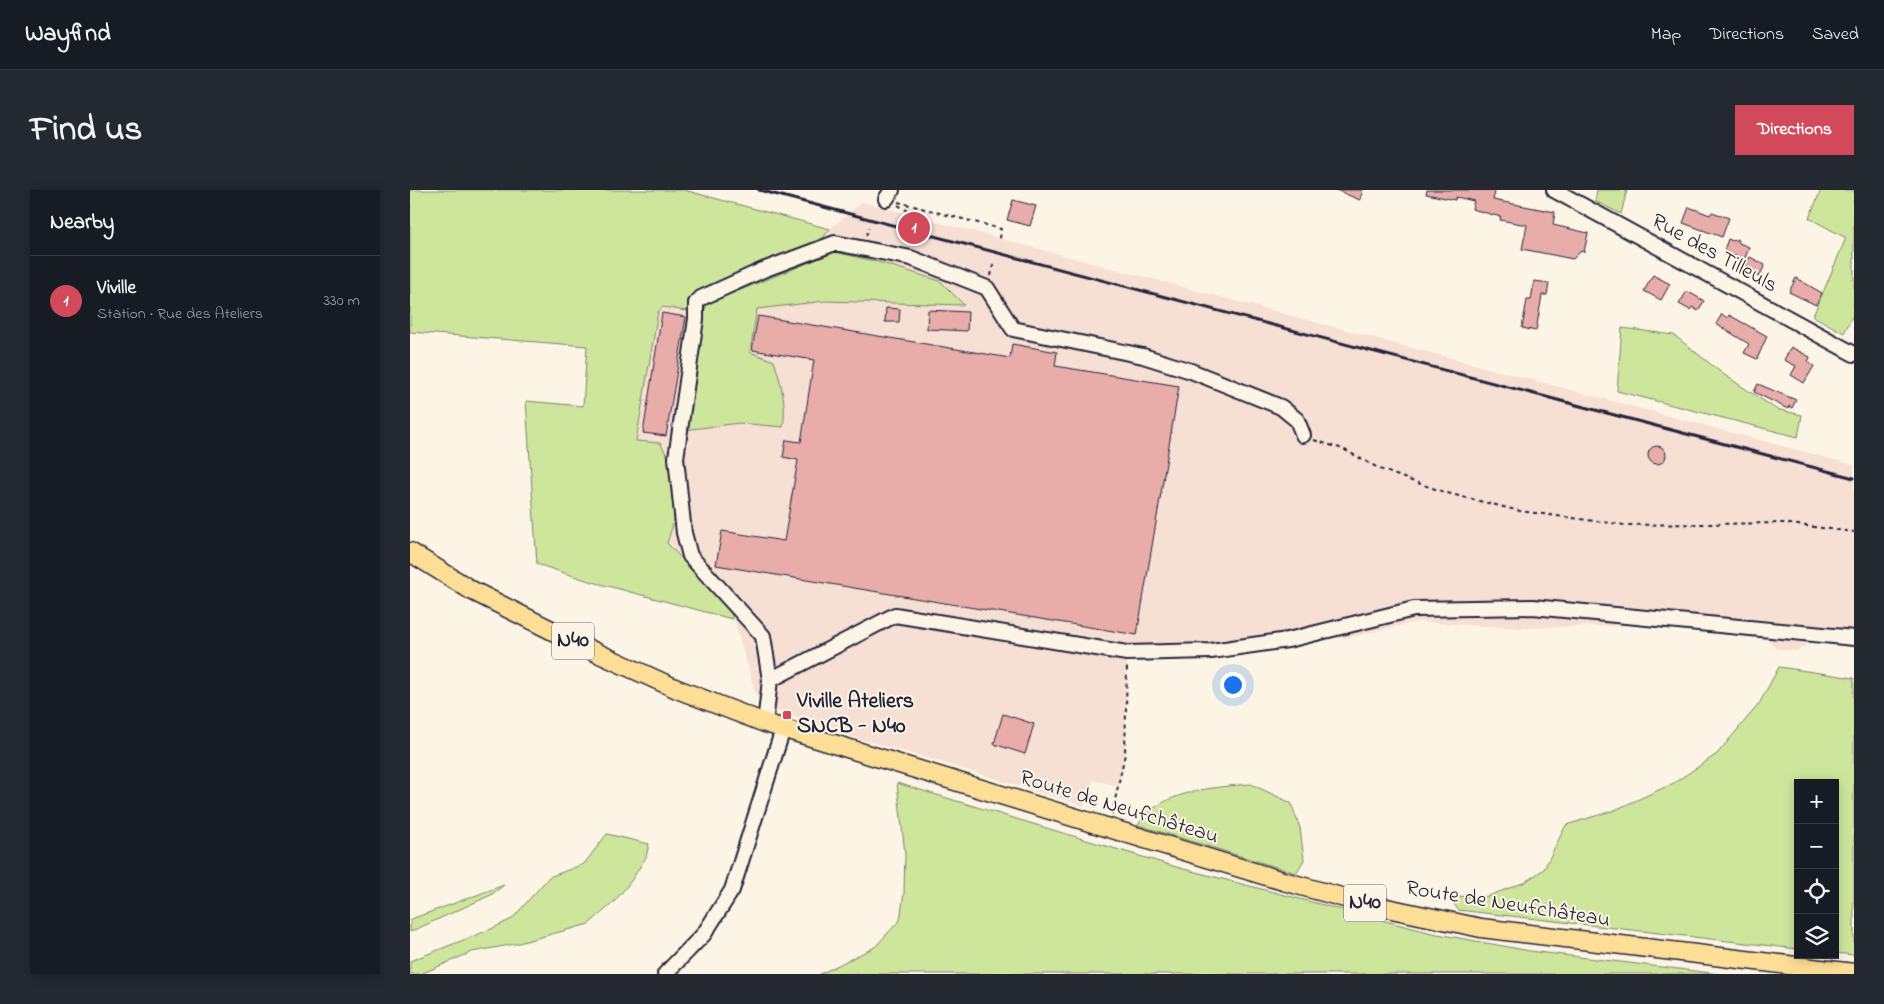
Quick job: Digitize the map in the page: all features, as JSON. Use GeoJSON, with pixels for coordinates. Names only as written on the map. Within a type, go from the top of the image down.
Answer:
{"type":"FeatureCollection","features":[{"type":"Feature","properties":{"kind":"main road","name":"Route de Neufchâteau"},"geometry":{"type":"LineString","coordinates":[[410,552],[471,590],[593,651],[676,689],[765,723],[1283,881],[1436,919],[1554,938],[1854,972]]}},
{"type":"Feature","properties":{"kind":"street","name":"Rue des Tilleuls"},"geometry":{"type":"LineString","coordinates":[[1554,190],[1709,277],[1854,354]]}},
{"type":"Feature","properties":{"kind":"street"},"geometry":{"type":"LineString","coordinates":[[765,723],[770,680],[763,636],[690,556],[684,533],[676,458],[696,319],[696,303],[701,298],[763,270],[835,243],[911,258],[988,288],[1013,329],[1143,356],[1190,371],[1281,407],[1297,420],[1303,435]]}},
{"type":"Feature","properties":{"kind":"street"},"geometry":{"type":"LineString","coordinates":[[770,680],[896,615],[1127,653],[1211,651],[1288,640],[1414,609],[1533,607],[1854,638]]}},
{"type":"Feature","properties":{"kind":"street"},"geometry":{"type":"LineString","coordinates":[[665,974],[704,934],[732,890],[783,729]]}},
{"type":"Feature","properties":{"kind":"path"},"geometry":{"type":"LineString","coordinates":[[889,195],[923,220]]}},
{"type":"Feature","properties":{"kind":"path"},"geometry":{"type":"LineString","coordinates":[[889,195],[1001,229],[1000,239]]}},
{"type":"Feature","properties":{"kind":"path"},"geometry":{"type":"LineString","coordinates":[[988,288],[994,261]]}},
{"type":"Feature","properties":{"kind":"path"},"geometry":{"type":"LineString","coordinates":[[1303,435],[1343,449],[1409,480],[1447,493],[1520,511],[1624,525],[1783,522],[1854,532]]}},
{"type":"Feature","properties":{"kind":"path"},"geometry":{"type":"LineString","coordinates":[[1109,828],[1124,754],[1127,653]]}},
{"type":"Feature","properties":{"kind":"shaded area"},"geometry":{"type":"Polygon","coordinates":[[[862,202],[1854,465],[1854,647],[1812,642],[1797,651],[1776,649],[1768,639],[1645,625],[1520,628],[1417,622],[1350,637],[1127,653],[1125,754],[1119,786],[1093,780],[1084,806],[839,733],[759,705],[732,612],[667,543],[674,521],[636,441],[658,312],[663,307],[735,275],[821,240],[830,229],[862,202]]]}},
{"type":"Feature","properties":{"kind":"green space"},"geometry":{"type":"Polygon","coordinates":[[[410,190],[684,190],[830,229],[821,240],[698,292],[686,311],[663,307],[658,312],[636,441],[660,443],[671,462],[674,521],[667,543],[732,612],[732,619],[589,581],[537,564],[526,401],[583,406],[587,346],[410,332],[410,190]]]}},
{"type":"Feature","properties":{"kind":"green space"},"geometry":{"type":"Polygon","coordinates":[[[1597,190],[1627,190],[1621,214],[1595,201],[1597,190]]]}},
{"type":"Feature","properties":{"kind":"green space"},"geometry":{"type":"Polygon","coordinates":[[[1821,190],[1854,190],[1854,313],[1844,333],[1813,316],[1846,238],[1809,218],[1821,190]]]}},
{"type":"Feature","properties":{"kind":"green space"},"geometry":{"type":"Polygon","coordinates":[[[835,252],[882,263],[940,281],[964,305],[825,301],[757,309],[750,352],[774,361],[784,402],[783,427],[739,423],[684,430],[703,313],[708,303],[835,252]]]}},
{"type":"Feature","properties":{"kind":"green space"},"geometry":{"type":"Polygon","coordinates":[[[1622,328],[1674,335],[1723,374],[1776,409],[1802,415],[1798,437],[1617,391],[1622,328]]]}},
{"type":"Feature","properties":{"kind":"green space"},"geometry":{"type":"Polygon","coordinates":[[[1779,667],[1854,678],[1854,955],[1839,953],[1839,779],[1794,779],[1794,949],[1458,910],[1449,896],[1486,897],[1525,882],[1544,869],[1566,825],[1615,810],[1674,783],[1717,754],[1759,704],[1779,667]]]}},
{"type":"Feature","properties":{"kind":"green space"},"geometry":{"type":"Polygon","coordinates":[[[897,783],[1176,867],[1432,933],[1530,951],[1719,974],[820,974],[875,947],[900,920],[904,893],[905,854],[897,783]]]}},
{"type":"Feature","properties":{"kind":"green space"},"geometry":{"type":"Polygon","coordinates":[[[1251,784],[1291,803],[1300,828],[1304,860],[1296,873],[1138,825],[1147,814],[1173,798],[1205,789],[1251,784]]]}},
{"type":"Feature","properties":{"kind":"green space"},"geometry":{"type":"Polygon","coordinates":[[[607,834],[649,844],[646,857],[631,881],[614,902],[589,924],[515,944],[472,952],[421,974],[410,974],[410,961],[512,919],[549,877],[584,864],[607,834]]]}},
{"type":"Feature","properties":{"kind":"green space"},"geometry":{"type":"Polygon","coordinates":[[[504,885],[491,895],[410,932],[410,920],[414,918],[504,885]]]}},
{"type":"Feature","properties":{"kind":"building"},"geometry":{"type":"Polygon","coordinates":[[[1336,190],[1363,190],[1360,200],[1336,190]]]}},
{"type":"Feature","properties":{"kind":"building"},"geometry":{"type":"Polygon","coordinates":[[[1427,190],[1489,190],[1495,192],[1493,200],[1555,212],[1553,225],[1588,233],[1584,252],[1581,251],[1573,259],[1522,249],[1527,225],[1500,220],[1501,217],[1472,209],[1474,201],[1456,197],[1455,200],[1426,194],[1427,190]]]}},
{"type":"Feature","properties":{"kind":"building"},"geometry":{"type":"Polygon","coordinates":[[[1013,200],[1036,206],[1030,226],[1007,220],[1013,200]]]}},
{"type":"Feature","properties":{"kind":"building"},"geometry":{"type":"Polygon","coordinates":[[[1689,207],[1710,215],[1712,212],[1729,218],[1722,237],[1683,223],[1689,207]]]}},
{"type":"Feature","properties":{"kind":"building"},"geometry":{"type":"Polygon","coordinates":[[[1728,239],[1733,241],[1737,239],[1739,243],[1749,247],[1745,258],[1730,255],[1724,250],[1728,239]]]}},
{"type":"Feature","properties":{"kind":"building"},"geometry":{"type":"Polygon","coordinates":[[[1750,257],[1765,265],[1759,277],[1744,270],[1750,257]]]}},
{"type":"Feature","properties":{"kind":"building"},"geometry":{"type":"Polygon","coordinates":[[[1653,275],[1670,284],[1661,300],[1644,291],[1653,275]]]}},
{"type":"Feature","properties":{"kind":"building"},"geometry":{"type":"Polygon","coordinates":[[[1796,278],[1822,293],[1816,305],[1789,292],[1796,278]]]}},
{"type":"Feature","properties":{"kind":"building"},"geometry":{"type":"Polygon","coordinates":[[[1534,281],[1549,283],[1547,295],[1542,295],[1536,331],[1522,328],[1527,300],[1531,300],[1534,281]]]}},
{"type":"Feature","properties":{"kind":"building"},"geometry":{"type":"Polygon","coordinates":[[[1687,291],[1704,301],[1698,311],[1692,307],[1690,310],[1679,304],[1687,291]]]}},
{"type":"Feature","properties":{"kind":"building"},"geometry":{"type":"Polygon","coordinates":[[[886,308],[900,309],[899,322],[885,322],[886,308]]]}},
{"type":"Feature","properties":{"kind":"building"},"geometry":{"type":"Polygon","coordinates":[[[928,310],[968,312],[967,331],[927,329],[928,310]]]}},
{"type":"Feature","properties":{"kind":"building"},"geometry":{"type":"Polygon","coordinates":[[[662,313],[686,317],[666,436],[643,433],[662,313]]]}},
{"type":"Feature","properties":{"kind":"building"},"geometry":{"type":"Polygon","coordinates":[[[1722,314],[1727,318],[1729,315],[1767,336],[1757,359],[1744,353],[1749,344],[1716,324],[1722,314]]]}},
{"type":"Feature","properties":{"kind":"building"},"geometry":{"type":"Polygon","coordinates":[[[758,316],[1010,358],[1012,344],[1057,352],[1055,366],[1179,386],[1137,635],[716,565],[722,531],[784,541],[798,460],[783,457],[786,440],[801,442],[814,360],[752,350],[758,316]]]}},
{"type":"Feature","properties":{"kind":"building"},"geometry":{"type":"Polygon","coordinates":[[[1791,347],[1810,357],[1808,362],[1814,366],[1804,383],[1791,375],[1796,366],[1784,360],[1791,347]]]}},
{"type":"Feature","properties":{"kind":"building"},"geometry":{"type":"Polygon","coordinates":[[[1758,384],[1796,400],[1792,408],[1789,406],[1788,409],[1754,392],[1758,384]]]}},
{"type":"Feature","properties":{"kind":"building"},"geometry":{"type":"Polygon","coordinates":[[[1657,446],[1663,449],[1666,455],[1663,461],[1657,464],[1651,461],[1648,455],[1651,449],[1657,446]]]}},
{"type":"Feature","properties":{"kind":"building"},"geometry":{"type":"Polygon","coordinates":[[[1003,714],[1034,724],[1025,754],[994,744],[1003,714]]]}},
{"type":"Feature","properties":{"kind":"railway"},"geometry":{"type":"LineString","coordinates":[[759,190],[1854,478]]}},
{"type":"Feature","properties":{"kind":"place","name":"Viville"},"geometry":{"type":"Point","coordinates":[914,228]}},
{"type":"Feature","properties":{"kind":"place","name":"Viville Ateliers SNCB - N40"},"geometry":{"type":"Point","coordinates":[787,715]}}]}
